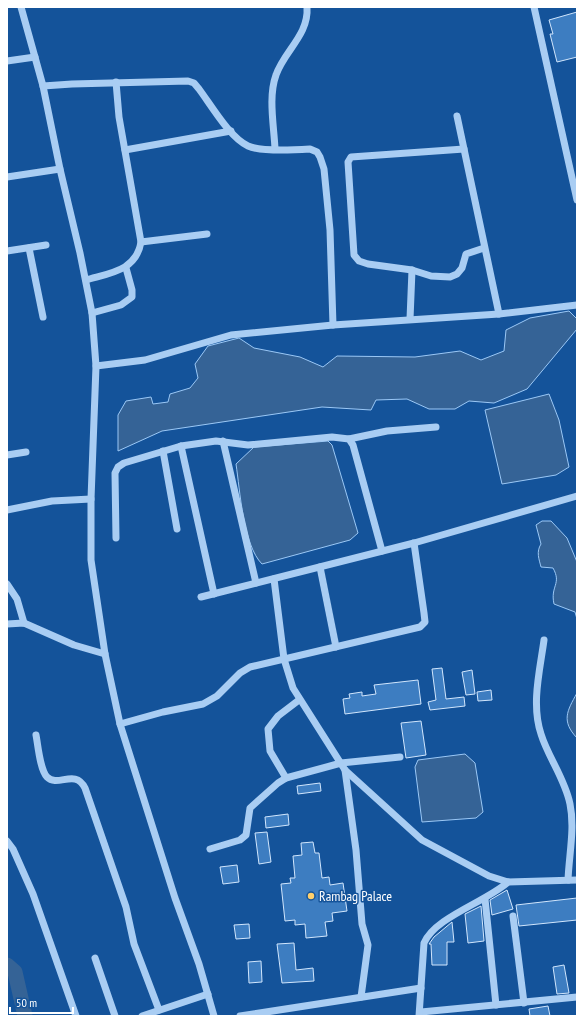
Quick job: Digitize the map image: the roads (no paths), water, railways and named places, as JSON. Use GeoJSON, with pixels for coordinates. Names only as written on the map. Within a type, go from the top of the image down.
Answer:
{"type":"FeatureCollection","features":[{"type":"Feature","properties":{"kind":"street"},"geometry":{"type":"LineString","coordinates":[[21,7],[44,86],[60,169],[86,280],[92,313],[96,366],[91,499],[91,560],[105,654],[120,724],[214,1016]]}},
{"type":"Feature","properties":{"kind":"street"},"geometry":{"type":"LineString","coordinates":[[275,149],[272,107],[275,76],[280,65],[306,24],[307,7]]}},
{"type":"Feature","properties":{"kind":"street"},"geometry":{"type":"LineString","coordinates":[[535,7],[577,200]]}},
{"type":"Feature","properties":{"kind":"street"},"geometry":{"type":"LineString","coordinates":[[7,61],[35,57]]}},
{"type":"Feature","properties":{"kind":"street"},"geometry":{"type":"LineString","coordinates":[[44,86],[116,82],[179,81],[194,83],[231,131],[247,146],[258,149],[310,149],[316,152],[320,157],[324,169],[330,230],[333,325]]}},
{"type":"Feature","properties":{"kind":"street"},"geometry":{"type":"LineString","coordinates":[[86,280],[126,268],[140,248],[141,242],[125,150],[116,82]]}},
{"type":"Feature","properties":{"kind":"street"},"geometry":{"type":"LineString","coordinates":[[457,116],[499,314]]}},
{"type":"Feature","properties":{"kind":"street"},"geometry":{"type":"LineString","coordinates":[[125,150],[231,131]]}},
{"type":"Feature","properties":{"kind":"street"},"geometry":{"type":"LineString","coordinates":[[464,149],[351,156],[348,162],[354,255],[359,261],[368,264],[412,270],[431,276],[450,277],[457,274],[462,268],[466,254],[484,248]]}},
{"type":"Feature","properties":{"kind":"street"},"geometry":{"type":"LineString","coordinates":[[7,177],[60,169]]}},
{"type":"Feature","properties":{"kind":"street"},"geometry":{"type":"LineString","coordinates":[[141,242],[207,234]]}},
{"type":"Feature","properties":{"kind":"street"},"geometry":{"type":"LineString","coordinates":[[7,251],[46,245]]}},
{"type":"Feature","properties":{"kind":"street"},"geometry":{"type":"LineString","coordinates":[[29,248],[43,317]]}},
{"type":"Feature","properties":{"kind":"street"},"geometry":{"type":"LineString","coordinates":[[92,313],[121,305],[132,297],[132,290],[126,268]]}},
{"type":"Feature","properties":{"kind":"street"},"geometry":{"type":"LineString","coordinates":[[410,319],[412,270]]}},
{"type":"Feature","properties":{"kind":"street"},"geometry":{"type":"LineString","coordinates":[[96,366],[145,360],[231,335],[333,325],[499,314],[577,306]]}},
{"type":"Feature","properties":{"kind":"street"},"geometry":{"type":"LineString","coordinates":[[116,538],[115,473],[118,467],[163,451],[181,446],[223,441],[248,445],[332,437],[349,439],[387,430],[436,427]]}},
{"type":"Feature","properties":{"kind":"street"},"geometry":{"type":"LineString","coordinates":[[349,439],[353,445],[382,551]]}},
{"type":"Feature","properties":{"kind":"street"},"geometry":{"type":"LineString","coordinates":[[223,441],[256,583]]}},
{"type":"Feature","properties":{"kind":"street"},"geometry":{"type":"LineString","coordinates":[[181,446],[214,594]]}},
{"type":"Feature","properties":{"kind":"street"},"geometry":{"type":"LineString","coordinates":[[163,451],[178,529]]}},
{"type":"Feature","properties":{"kind":"street"},"geometry":{"type":"LineString","coordinates":[[7,455],[26,452]]}},
{"type":"Feature","properties":{"kind":"street"},"geometry":{"type":"LineString","coordinates":[[201,597],[414,543],[577,496]]}},
{"type":"Feature","properties":{"kind":"street"},"geometry":{"type":"LineString","coordinates":[[7,510],[52,501],[91,499]]}},
{"type":"Feature","properties":{"kind":"street"},"geometry":{"type":"LineString","coordinates":[[120,724],[163,712],[203,704],[217,696],[240,673],[250,667],[420,627],[425,622],[414,543]]}},
{"type":"Feature","properties":{"kind":"street"},"geometry":{"type":"LineString","coordinates":[[320,567],[336,647]]}},
{"type":"Feature","properties":{"kind":"street"},"geometry":{"type":"LineString","coordinates":[[274,579],[284,659],[293,688],[299,700],[345,770],[422,840],[489,876],[508,882],[577,880]]}},
{"type":"Feature","properties":{"kind":"street"},"geometry":{"type":"LineString","coordinates":[[7,584],[17,599],[24,623]]}},
{"type":"Feature","properties":{"kind":"street"},"geometry":{"type":"LineString","coordinates":[[7,624],[24,623],[74,645],[105,654]]}},
{"type":"Feature","properties":{"kind":"street"},"geometry":{"type":"LineString","coordinates":[[544,640],[536,702],[537,714],[544,744],[570,803],[571,814],[568,880]]}},
{"type":"Feature","properties":{"kind":"street"},"geometry":{"type":"LineString","coordinates":[[286,778],[270,751],[268,729],[278,716],[299,700]]}},
{"type":"Feature","properties":{"kind":"street"},"geometry":{"type":"LineString","coordinates":[[36,735],[43,769],[46,776],[52,780],[78,779],[82,782],[85,788],[126,907],[134,944],[159,1010]]}},
{"type":"Feature","properties":{"kind":"street"},"geometry":{"type":"LineString","coordinates":[[210,849],[240,840],[246,835],[250,808],[278,783],[286,778],[341,763],[400,757]]}},
{"type":"Feature","properties":{"kind":"street"},"geometry":{"type":"LineString","coordinates":[[345,770],[356,850],[362,924],[368,945],[361,997]]}},
{"type":"Feature","properties":{"kind":"street"},"geometry":{"type":"LineString","coordinates":[[7,842],[13,849],[33,894],[76,1016]]}},
{"type":"Feature","properties":{"kind":"street"},"geometry":{"type":"LineString","coordinates":[[508,882],[485,899],[448,919],[431,931],[427,936],[424,943],[420,1014],[577,997]]}},
{"type":"Feature","properties":{"kind":"street"},"geometry":{"type":"LineString","coordinates":[[485,899],[496,1005]]}},
{"type":"Feature","properties":{"kind":"street"},"geometry":{"type":"LineString","coordinates":[[513,916],[524,1003]]}},
{"type":"Feature","properties":{"kind":"street"},"geometry":{"type":"LineString","coordinates":[[95,958],[115,1016]]}},
{"type":"Feature","properties":{"kind":"street"},"geometry":{"type":"LineString","coordinates":[[240,1016],[421,988]]}},
{"type":"Feature","properties":{"kind":"street"},"geometry":{"type":"LineString","coordinates":[[142,1016],[208,994]]}},
{"type":"Feature","properties":{"kind":"water"},"geometry":{"type":"Polygon","coordinates":[[[569,311],[577,319],[577,329],[527,389],[494,403],[469,401],[455,409],[429,409],[407,399],[376,400],[371,410],[322,407],[162,431],[118,451],[118,415],[126,401],[151,397],[153,404],[168,402],[170,394],[190,388],[198,378],[195,364],[208,346],[239,338],[254,348],[300,357],[323,367],[337,356],[415,357],[460,351],[481,360],[504,351],[506,330],[530,318],[569,311]]]}},
{"type":"Feature","properties":{"kind":"water"},"geometry":{"type":"Polygon","coordinates":[[[549,394],[559,420],[569,467],[556,475],[502,484],[485,410],[549,394]]]}},
{"type":"Feature","properties":{"kind":"water"},"geometry":{"type":"Polygon","coordinates":[[[328,441],[332,445],[358,533],[350,540],[262,564],[250,544],[246,531],[236,464],[254,447],[328,441]]]}},
{"type":"Feature","properties":{"kind":"water"},"geometry":{"type":"Polygon","coordinates":[[[542,521],[551,521],[567,538],[577,562],[577,619],[575,612],[554,604],[553,593],[556,582],[555,573],[553,568],[541,567],[538,556],[541,544],[536,525],[542,521]]]}},
{"type":"Feature","properties":{"kind":"water"},"geometry":{"type":"Polygon","coordinates":[[[577,693],[577,738],[569,726],[567,716],[577,693]]]}},
{"type":"Feature","properties":{"kind":"water"},"geometry":{"type":"Polygon","coordinates":[[[465,754],[475,763],[483,812],[476,818],[422,822],[415,767],[418,760],[465,754]]]}},
{"type":"Feature","properties":{"kind":"waterway"},"geometry":{"type":"LineString","coordinates":[[7,965],[15,972],[25,1016]]}},
{"type":"Feature","properties":{"kind":"place","name":"Rambag Palace"},"geometry":{"type":"Point","coordinates":[311,896]}}]}
